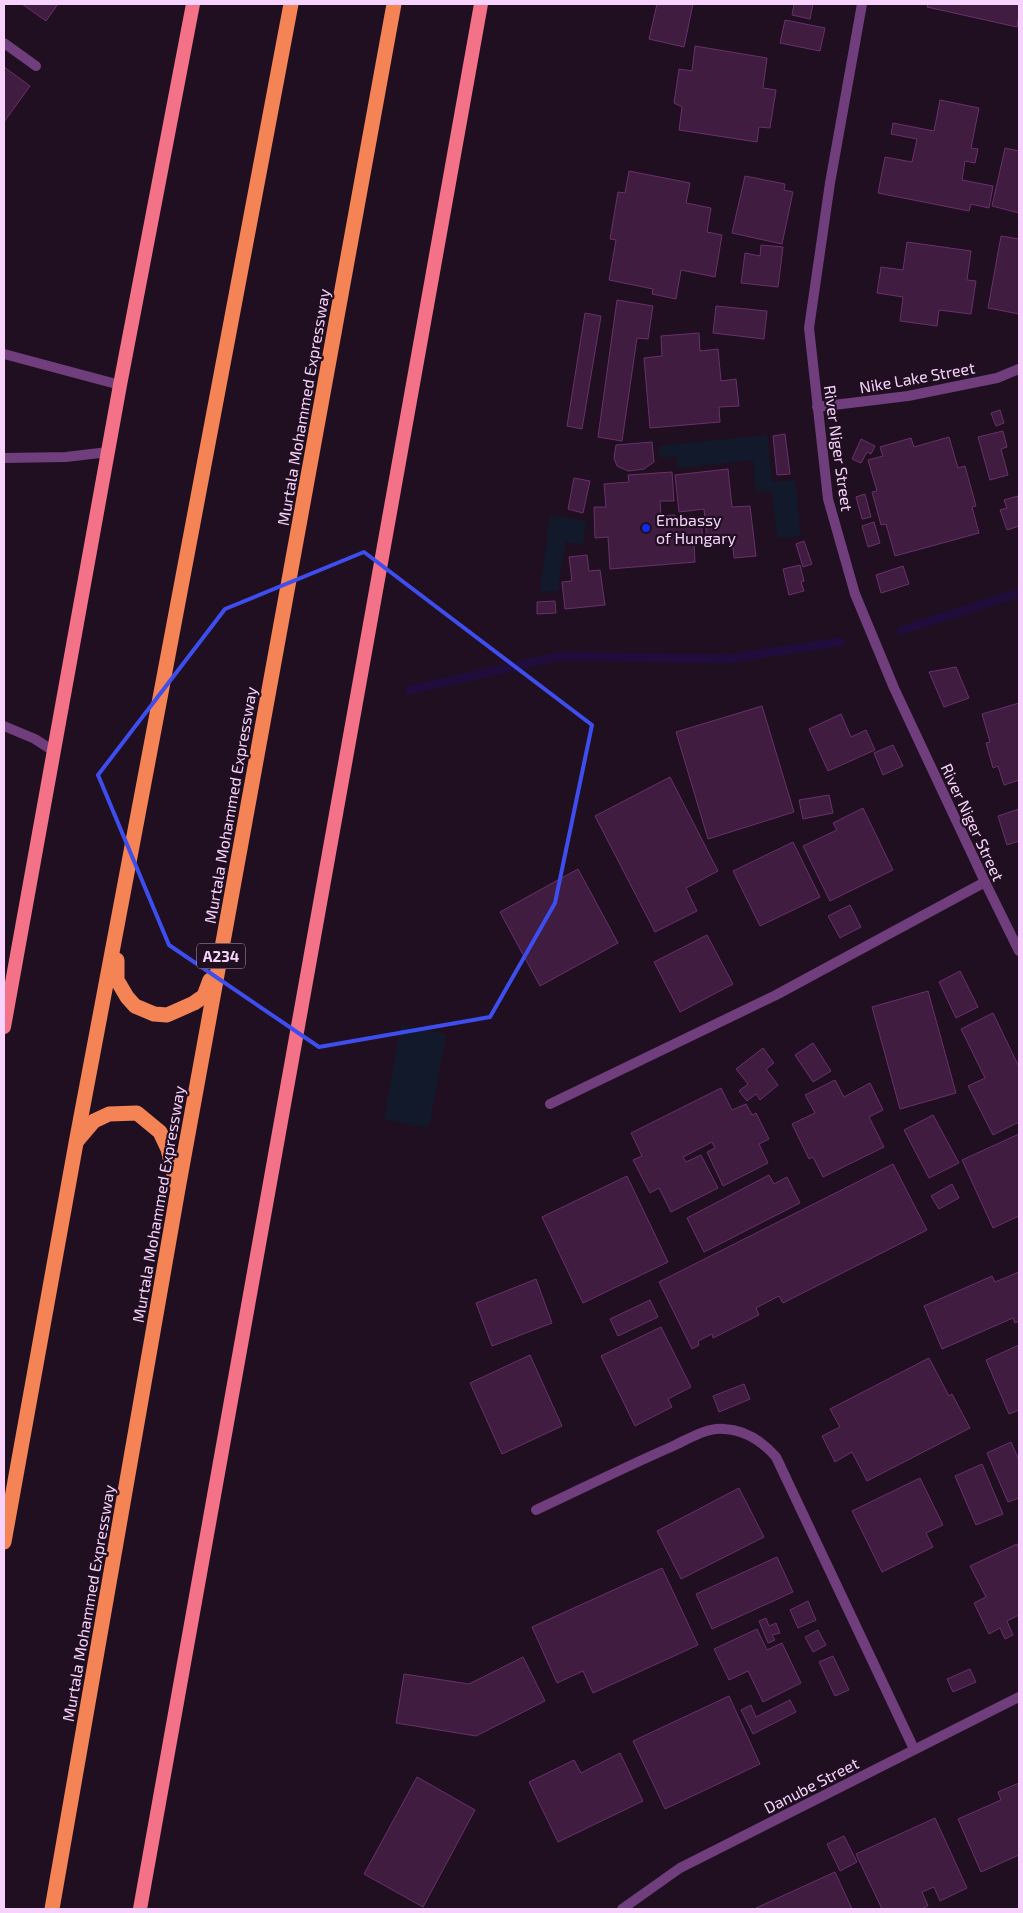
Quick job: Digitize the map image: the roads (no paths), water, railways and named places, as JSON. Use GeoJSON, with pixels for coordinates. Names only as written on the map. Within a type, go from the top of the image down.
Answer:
{"type":"FeatureCollection","features":[{"type":"Feature","properties":{"kind":"highway"},"geometry":{"type":"LineString","coordinates":[[4,1027],[120,385],[194,4]]}},
{"type":"Feature","properties":{"kind":"highway"},"geometry":{"type":"LineString","coordinates":[[4,1542],[118,916],[291,4]]}},
{"type":"Feature","properties":{"kind":"highway","name":"Murtala Mohammed Expressway"},"geometry":{"type":"LineString","coordinates":[[52,1909],[178,1189],[394,4]]}},
{"type":"Feature","properties":{"kind":"highway"},"geometry":{"type":"LineString","coordinates":[[140,1909],[481,4]]}},
{"type":"Feature","properties":{"kind":"highway"},"geometry":{"type":"LineString","coordinates":[[118,916],[117,980],[134,1006],[154,1014],[167,1015],[182,1010],[204,996],[222,951]]}},
{"type":"Feature","properties":{"kind":"highway"},"geometry":{"type":"LineString","coordinates":[[76,1143],[94,1121],[109,1114],[137,1113],[160,1132],[168,1149],[178,1189]]}},
{"type":"Feature","properties":{"kind":"street","name":"River Niger Street"},"geometry":{"type":"LineString","coordinates":[[862,4],[830,183],[810,328],[828,500],[855,594],[894,688],[1019,951]]}},
{"type":"Feature","properties":{"kind":"street"},"geometry":{"type":"LineString","coordinates":[[4,42],[36,66]]}},
{"type":"Feature","properties":{"kind":"street"},"geometry":{"type":"LineString","coordinates":[[4,354],[120,385]]}},
{"type":"Feature","properties":{"kind":"street","name":"Nike Lake Street"},"geometry":{"type":"LineString","coordinates":[[817,408],[908,396],[997,378],[1019,369]]}},
{"type":"Feature","properties":{"kind":"street"},"geometry":{"type":"LineString","coordinates":[[4,458],[66,457],[108,452]]}},
{"type":"Feature","properties":{"kind":"street"},"geometry":{"type":"LineString","coordinates":[[4,726],[35,739],[55,752]]}},
{"type":"Feature","properties":{"kind":"street"},"geometry":{"type":"LineString","coordinates":[[550,1104],[776,995],[985,882]]}},
{"type":"Feature","properties":{"kind":"street"},"geometry":{"type":"LineString","coordinates":[[536,1510],[627,1466],[708,1430],[724,1428],[749,1434],[766,1446],[776,1457],[914,1749]]}},
{"type":"Feature","properties":{"kind":"street","name":"Danube Street"},"geometry":{"type":"LineString","coordinates":[[622,1909],[680,1868],[1019,1696]]}},
{"type":"Feature","properties":{"kind":"waterway"},"geometry":{"type":"LineString","coordinates":[[902,630],[1019,593]]}},
{"type":"Feature","properties":{"kind":"waterway"},"geometry":{"type":"LineString","coordinates":[[410,690],[560,656],[726,659],[840,642]]}},
{"type":"Feature","properties":{"kind":"place","name":"Embassy of Hungary"},"geometry":{"type":"Point","coordinates":[646,528]}}]}
